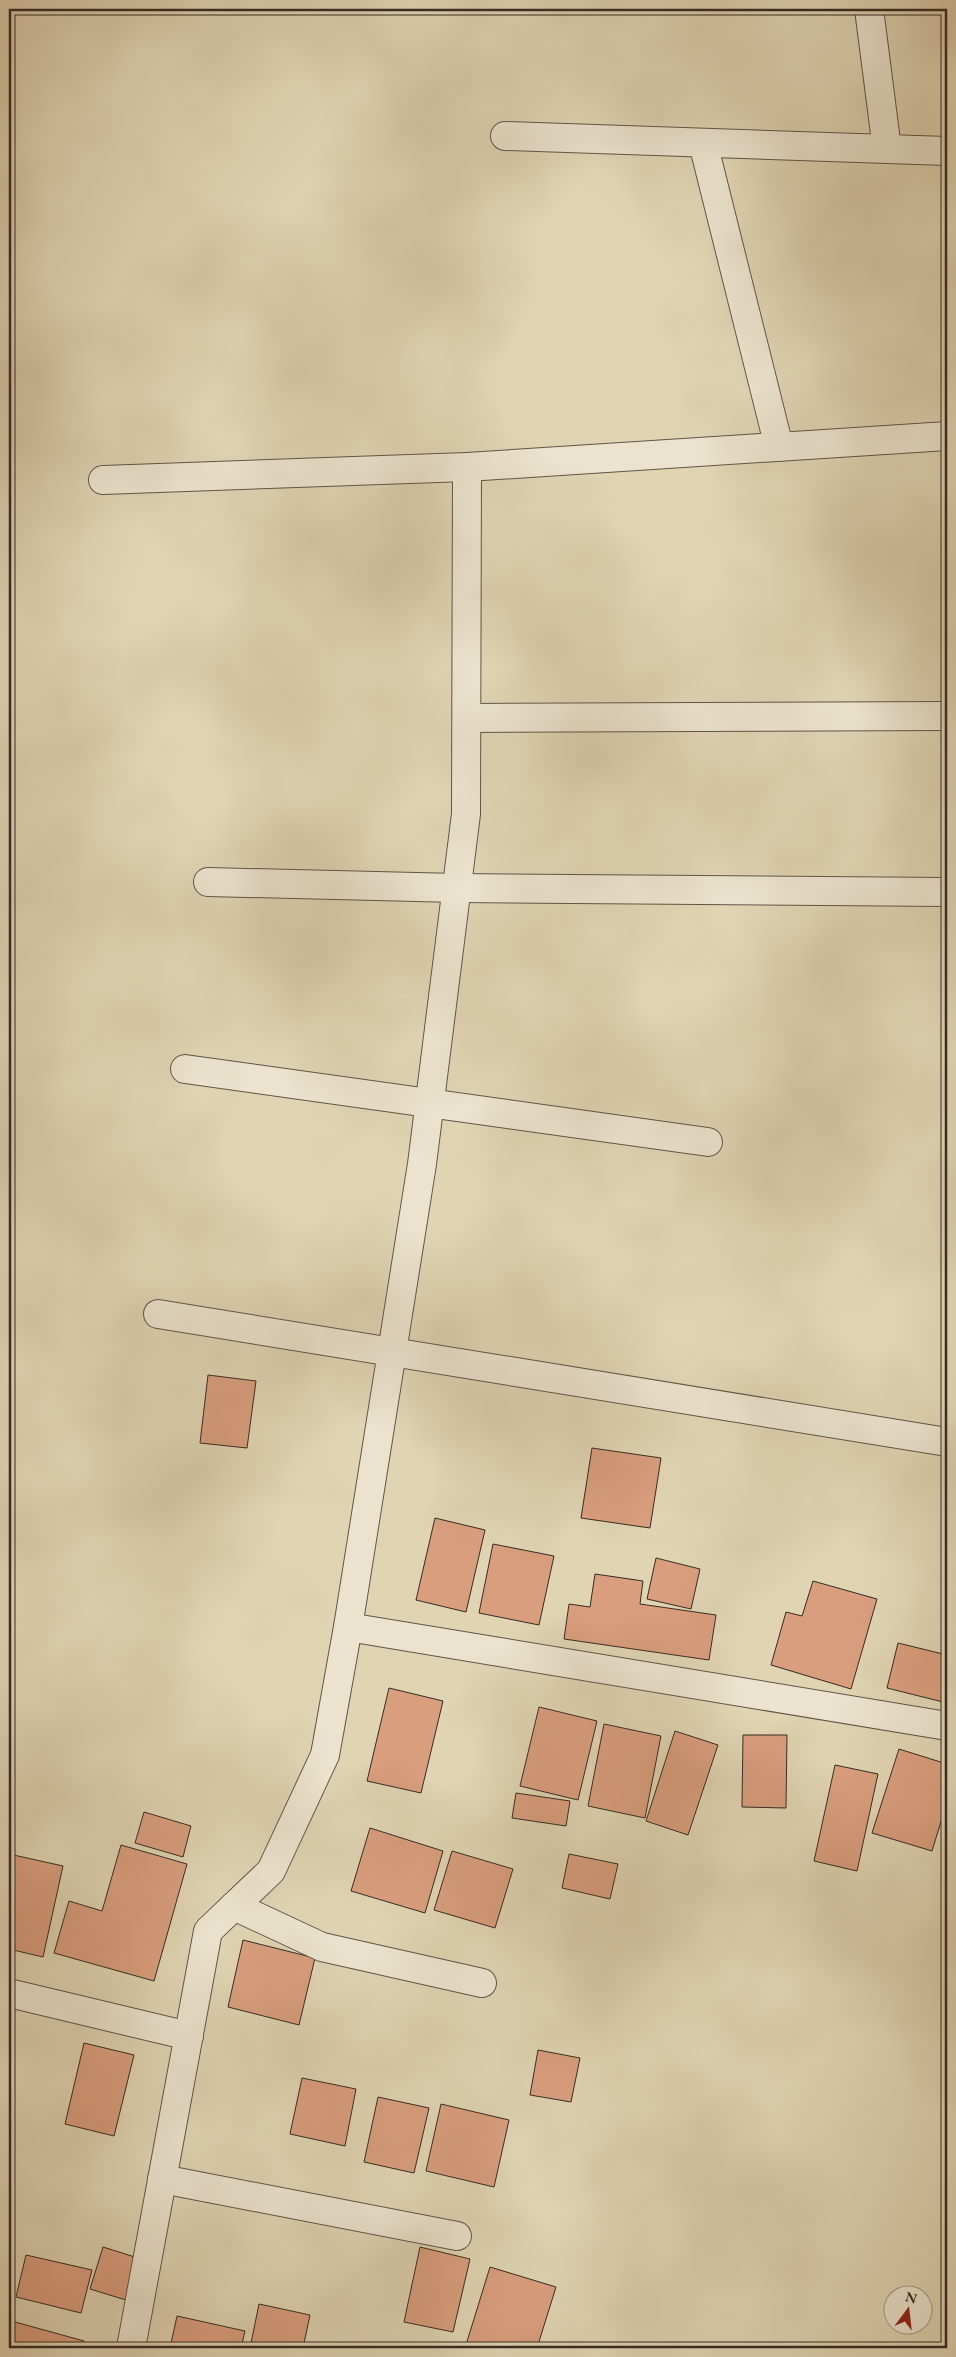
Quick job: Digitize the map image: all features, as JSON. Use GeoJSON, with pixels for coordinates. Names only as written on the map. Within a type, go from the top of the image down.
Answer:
{"type":"FeatureCollection","features":[{"type":"Feature","properties":{"kind":"street"},"geometry":{"type":"LineString","coordinates":[[869,9],[887,149]]}},
{"type":"Feature","properties":{"kind":"street"},"geometry":{"type":"LineString","coordinates":[[505,136],[947,151]]}},
{"type":"Feature","properties":{"kind":"street"},"geometry":{"type":"LineString","coordinates":[[703,143],[779,447]]}},
{"type":"Feature","properties":{"kind":"street"},"geometry":{"type":"LineString","coordinates":[[104,480],[467,467],[947,436]]}},
{"type":"Feature","properties":{"kind":"street"},"geometry":{"type":"LineString","coordinates":[[131,2348],[208,1931],[271,1871],[325,1755],[348,1627],[422,1164],[466,814],[467,467]]}},
{"type":"Feature","properties":{"kind":"street"},"geometry":{"type":"LineString","coordinates":[[467,718],[947,716]]}},
{"type":"Feature","properties":{"kind":"street"},"geometry":{"type":"LineString","coordinates":[[208,882],[457,888],[947,892]]}},
{"type":"Feature","properties":{"kind":"street"},"geometry":{"type":"LineString","coordinates":[[185,1070],[708,1142]]}},
{"type":"Feature","properties":{"kind":"street"},"geometry":{"type":"LineString","coordinates":[[158,1314],[391,1354],[947,1442]]}},
{"type":"Feature","properties":{"kind":"street"},"geometry":{"type":"LineString","coordinates":[[348,1627],[947,1726]]}},
{"type":"Feature","properties":{"kind":"street"},"geometry":{"type":"LineString","coordinates":[[234,1906],[322,1948],[482,1983]]}},
{"type":"Feature","properties":{"kind":"street"},"geometry":{"type":"LineString","coordinates":[[9,1993],[189,2036]]}},
{"type":"Feature","properties":{"kind":"street"},"geometry":{"type":"LineString","coordinates":[[162,2179],[457,2236]]}},
{"type":"Feature","properties":{"kind":"building"},"geometry":{"type":"Polygon","coordinates":[[[208,1375],[256,1381],[247,1448],[200,1443],[208,1375]]]}},
{"type":"Feature","properties":{"kind":"building"},"geometry":{"type":"Polygon","coordinates":[[[592,1448],[661,1458],[650,1528],[581,1518],[592,1448]]]}},
{"type":"Feature","properties":{"kind":"building"},"geometry":{"type":"Polygon","coordinates":[[[435,1518],[485,1530],[466,1612],[416,1600],[435,1518]]]}},
{"type":"Feature","properties":{"kind":"building"},"geometry":{"type":"Polygon","coordinates":[[[493,1544],[554,1556],[539,1625],[479,1613],[493,1544]]]}},
{"type":"Feature","properties":{"kind":"building"},"geometry":{"type":"Polygon","coordinates":[[[656,1558],[700,1569],[691,1609],[647,1599],[656,1558]]]}},
{"type":"Feature","properties":{"kind":"building"},"geometry":{"type":"Polygon","coordinates":[[[595,1574],[643,1581],[640,1604],[716,1615],[709,1660],[564,1639],[569,1604],[590,1607],[595,1574]]]}},
{"type":"Feature","properties":{"kind":"building"},"geometry":{"type":"Polygon","coordinates":[[[813,1581],[877,1599],[851,1689],[771,1665],[786,1612],[802,1616],[813,1581]]]}},
{"type":"Feature","properties":{"kind":"building"},"geometry":{"type":"Polygon","coordinates":[[[898,1643],[947,1655],[947,1703],[887,1688],[898,1643]]]}},
{"type":"Feature","properties":{"kind":"building"},"geometry":{"type":"Polygon","coordinates":[[[389,1688],[443,1701],[421,1793],[367,1781],[389,1688]]]}},
{"type":"Feature","properties":{"kind":"building"},"geometry":{"type":"Polygon","coordinates":[[[539,1707],[597,1721],[578,1800],[520,1786],[539,1707]]]}},
{"type":"Feature","properties":{"kind":"building"},"geometry":{"type":"Polygon","coordinates":[[[604,1724],[661,1736],[645,1818],[588,1806],[604,1724]]]}},
{"type":"Feature","properties":{"kind":"building"},"geometry":{"type":"Polygon","coordinates":[[[675,1731],[718,1745],[688,1835],[646,1821],[675,1731]]]}},
{"type":"Feature","properties":{"kind":"building"},"geometry":{"type":"Polygon","coordinates":[[[743,1735],[787,1735],[786,1808],[742,1807],[743,1735]]]}},
{"type":"Feature","properties":{"kind":"building"},"geometry":{"type":"Polygon","coordinates":[[[899,1749],[947,1764],[947,1802],[932,1851],[872,1833],[899,1749]]]}},
{"type":"Feature","properties":{"kind":"building"},"geometry":{"type":"Polygon","coordinates":[[[835,1765],[878,1774],[857,1871],[814,1861],[835,1765]]]}},
{"type":"Feature","properties":{"kind":"building"},"geometry":{"type":"Polygon","coordinates":[[[516,1793],[570,1801],[566,1826],[512,1818],[516,1793]]]}},
{"type":"Feature","properties":{"kind":"building"},"geometry":{"type":"Polygon","coordinates":[[[144,1812],[191,1826],[183,1857],[135,1843],[144,1812]]]}},
{"type":"Feature","properties":{"kind":"building"},"geometry":{"type":"Polygon","coordinates":[[[370,1828],[443,1851],[425,1913],[351,1891],[370,1828]]]}},
{"type":"Feature","properties":{"kind":"building"},"geometry":{"type":"Polygon","coordinates":[[[121,1845],[187,1864],[154,1981],[54,1953],[69,1901],[102,1911],[121,1845]]]}},
{"type":"Feature","properties":{"kind":"building"},"geometry":{"type":"Polygon","coordinates":[[[452,1851],[513,1869],[495,1928],[434,1910],[452,1851]]]}},
{"type":"Feature","properties":{"kind":"building"},"geometry":{"type":"Polygon","coordinates":[[[9,1854],[63,1866],[43,1957],[9,1949],[9,1854]]]}},
{"type":"Feature","properties":{"kind":"building"},"geometry":{"type":"Polygon","coordinates":[[[569,1854],[618,1864],[610,1899],[562,1888],[569,1854]]]}},
{"type":"Feature","properties":{"kind":"building"},"geometry":{"type":"Polygon","coordinates":[[[243,1940],[315,1958],[299,2025],[228,2007],[243,1940]]]}},
{"type":"Feature","properties":{"kind":"building"},"geometry":{"type":"Polygon","coordinates":[[[84,2043],[134,2055],[114,2136],[65,2124],[84,2043]]]}},
{"type":"Feature","properties":{"kind":"building"},"geometry":{"type":"Polygon","coordinates":[[[538,2050],[580,2058],[571,2102],[530,2095],[538,2050]]]}},
{"type":"Feature","properties":{"kind":"building"},"geometry":{"type":"Polygon","coordinates":[[[302,2078],[356,2089],[345,2146],[290,2134],[302,2078]]]}},
{"type":"Feature","properties":{"kind":"building"},"geometry":{"type":"Polygon","coordinates":[[[378,2097],[429,2108],[414,2173],[364,2162],[378,2097]]]}},
{"type":"Feature","properties":{"kind":"building"},"geometry":{"type":"Polygon","coordinates":[[[441,2104],[509,2120],[494,2187],[426,2171],[441,2104]]]}},
{"type":"Feature","properties":{"kind":"building"},"geometry":{"type":"Polygon","coordinates":[[[103,2247],[138,2258],[126,2300],[90,2289],[103,2247]]]}},
{"type":"Feature","properties":{"kind":"building"},"geometry":{"type":"Polygon","coordinates":[[[420,2247],[470,2259],[453,2332],[404,2322],[420,2247]]]}},
{"type":"Feature","properties":{"kind":"building"},"geometry":{"type":"Polygon","coordinates":[[[26,2255],[92,2270],[81,2313],[16,2297],[26,2255]]]}},
{"type":"Feature","properties":{"kind":"building"},"geometry":{"type":"Polygon","coordinates":[[[490,2267],[556,2287],[537,2348],[465,2348],[490,2267]]]}},
{"type":"Feature","properties":{"kind":"building"},"geometry":{"type":"Polygon","coordinates":[[[259,2304],[310,2315],[303,2348],[250,2348],[259,2304]]]}},
{"type":"Feature","properties":{"kind":"building"},"geometry":{"type":"Polygon","coordinates":[[[177,2316],[245,2331],[241,2348],[170,2348],[177,2316]]]}},
{"type":"Feature","properties":{"kind":"building"},"geometry":{"type":"Polygon","coordinates":[[[15,2322],[84,2341],[82,2348],[9,2348],[15,2322]]]}}]}
